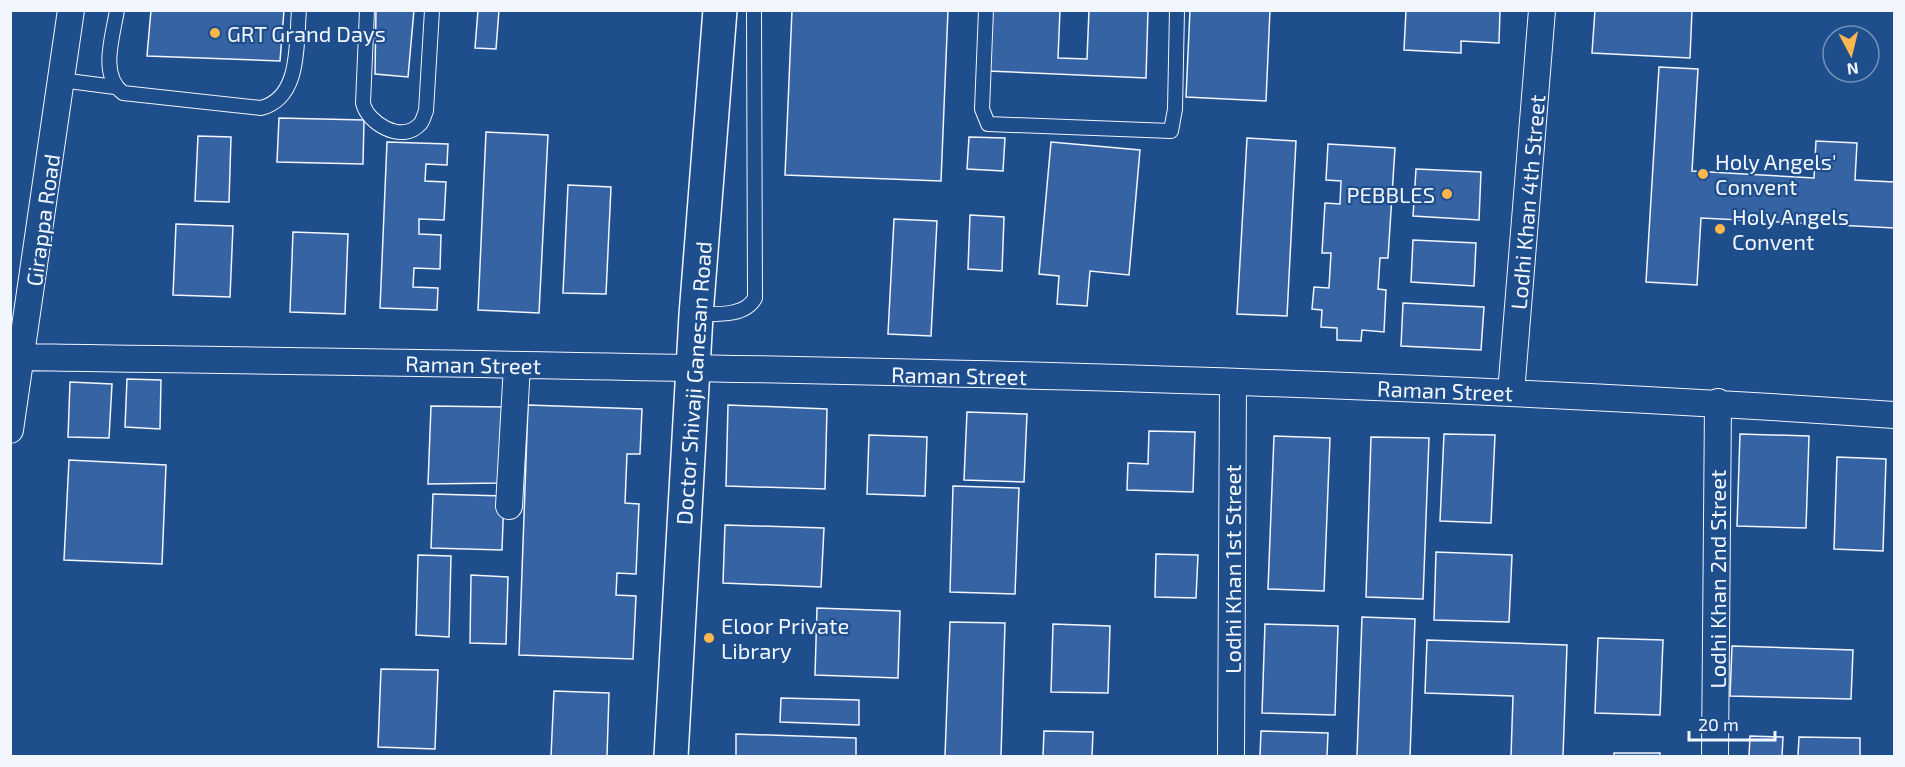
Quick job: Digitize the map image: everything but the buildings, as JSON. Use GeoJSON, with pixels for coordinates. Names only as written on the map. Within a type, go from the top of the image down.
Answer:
{"type":"FeatureCollection","features":[{"type":"Feature","properties":{"kind":"street","name":"Girappa Road"},"geometry":{"type":"LineString","coordinates":[[10,430],[71,10]]}},
{"type":"Feature","properties":{"kind":"street","name":"Doctor Shivaji Ganesan Road"},"geometry":{"type":"LineString","coordinates":[[671,756],[696,315],[720,10]]}},
{"type":"Feature","properties":{"kind":"street","name":"Lodhi Khan 4th Street"},"geometry":{"type":"LineString","coordinates":[[1511,393],[1542,10]]}},
{"type":"Feature","properties":{"kind":"street","name":"Raman Street"},"geometry":{"type":"LineString","coordinates":[[22,357],[693,368],[1233,382],[1718,402],[1894,415]]}},
{"type":"Feature","properties":{"kind":"street"},"geometry":{"type":"LineString","coordinates":[[509,506],[517,365]]}},
{"type":"Feature","properties":{"kind":"street","name":"Lodhi Khan 1st Street"},"geometry":{"type":"LineString","coordinates":[[1231,756],[1233,382]]}},
{"type":"Feature","properties":{"kind":"street","name":"Lodhi Khan 2nd Street"},"geometry":{"type":"LineString","coordinates":[[1716,756],[1718,402]]}},
{"type":"Feature","properties":{"kind":"lane"},"geometry":{"type":"LineString","coordinates":[[115,87],[109,68],[117,10]]}},
{"type":"Feature","properties":{"kind":"lane"},"geometry":{"type":"LineString","coordinates":[[61,80],[115,87],[132,95],[261,108],[273,105],[282,97],[294,66],[299,10]]}},
{"type":"Feature","properties":{"kind":"lane"},"geometry":{"type":"LineString","coordinates":[[367,10],[363,103],[366,115],[382,127],[407,131],[420,125],[426,111],[432,10]]}},
{"type":"Feature","properties":{"kind":"lane"},"geometry":{"type":"LineString","coordinates":[[696,315],[735,312],[751,305],[755,298],[754,10]]}},
{"type":"Feature","properties":{"kind":"lane"},"geometry":{"type":"LineString","coordinates":[[986,10],[982,109],[988,124],[1171,131],[1175,109],[1177,10]]}},
{"type":"Feature","properties":{"kind":"place","name":"GRT Grand Days"},"geometry":{"type":"Point","coordinates":[215,33]}},
{"type":"Feature","properties":{"kind":"place","name":"Holy Angels' Convent"},"geometry":{"type":"Point","coordinates":[1703,174]}},
{"type":"Feature","properties":{"kind":"place","name":"PEBBLES"},"geometry":{"type":"Point","coordinates":[1447,194]}},
{"type":"Feature","properties":{"kind":"place","name":"Holy Angels Convent"},"geometry":{"type":"Point","coordinates":[1720,229]}},
{"type":"Feature","properties":{"kind":"place","name":"Eloor Private Library"},"geometry":{"type":"Point","coordinates":[709,638]}}]}
